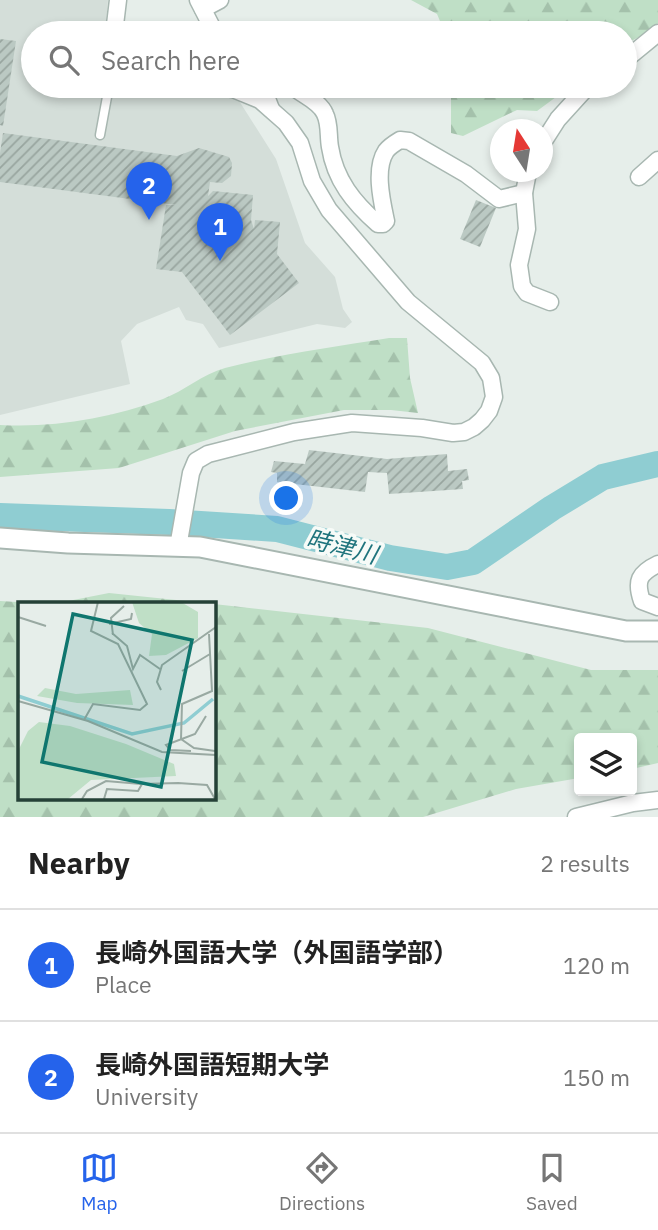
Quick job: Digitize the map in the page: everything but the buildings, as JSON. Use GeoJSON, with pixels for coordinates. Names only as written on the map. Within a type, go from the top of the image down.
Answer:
{"type":"FeatureCollection","features":[{"type":"Feature","properties":{"kind":"street"},"geometry":{"type":"LineString","coordinates":[[115,21],[118,0]]}},
{"type":"Feature","properties":{"kind":"street"},"geometry":{"type":"LineString","coordinates":[[209,21],[200,5],[220,0]]}},
{"type":"Feature","properties":{"kind":"street"},"geometry":{"type":"LineString","coordinates":[[637,50],[658,33]]}},
{"type":"Feature","properties":{"kind":"street"},"geometry":{"type":"LineString","coordinates":[[178,547],[191,473],[196,461],[208,454],[294,432],[352,423],[464,432],[482,420],[494,397],[491,378],[482,363],[408,302],[329,210],[312,181],[300,142],[271,108],[255,98]]}},
{"type":"Feature","properties":{"kind":"street"},"geometry":{"type":"LineString","coordinates":[[267,98],[271,108]]}},
{"type":"Feature","properties":{"kind":"street"},"geometry":{"type":"LineString","coordinates":[[307,98],[325,113],[330,148],[345,190],[361,210],[378,224],[386,221],[381,194],[381,162],[386,152],[400,141],[410,141],[466,174],[499,199],[524,193]]}},
{"type":"Feature","properties":{"kind":"street"},"geometry":{"type":"LineString","coordinates":[[553,127],[577,98]]}},
{"type":"Feature","properties":{"kind":"street"},"geometry":{"type":"LineString","coordinates":[[639,177],[658,160]]}},
{"type":"Feature","properties":{"kind":"street"},"geometry":{"type":"LineString","coordinates":[[526,182],[524,193],[527,229],[519,265],[522,286],[527,293],[550,302]]}},
{"type":"Feature","properties":{"kind":"street"},"geometry":{"type":"LineString","coordinates":[[0,538],[200,547],[626,631],[658,631]]}},
{"type":"Feature","properties":{"kind":"street"},"geometry":{"type":"LineString","coordinates":[[658,564],[649,568],[639,578],[638,589],[642,601],[658,607]]}},
{"type":"Feature","properties":{"kind":"street"},"geometry":{"type":"LineString","coordinates":[[576,817],[633,803],[658,800]]}},
{"type":"Feature","properties":{"kind":"lane"},"geometry":{"type":"LineString","coordinates":[[100,135],[107,98]]}},
{"type":"Feature","properties":{"kind":"shaded area"},"geometry":{"type":"Polygon","coordinates":[[[0,0],[108,0],[106,21],[21,21],[21,98],[237,98],[276,159],[305,243],[335,277],[343,309],[352,322],[345,328],[317,324],[219,348],[203,324],[186,320],[179,307],[137,324],[121,341],[130,384],[0,415],[0,0]]]}},
{"type":"Feature","properties":{"kind":"green space"},"geometry":{"type":"Polygon","coordinates":[[[411,0],[658,0],[658,23],[637,38],[637,21],[440,21],[437,14],[411,0]]]}},
{"type":"Feature","properties":{"kind":"green space"},"geometry":{"type":"Polygon","coordinates":[[[451,98],[555,98],[537,111],[517,110],[498,119],[490,119],[490,123],[463,136],[451,133],[451,98]]]}},
{"type":"Feature","properties":{"kind":"green space"},"geometry":{"type":"Polygon","coordinates":[[[389,338],[407,338],[410,378],[418,413],[344,410],[235,431],[119,468],[0,477],[0,425],[62,423],[123,412],[163,399],[225,368],[389,338]]]}},
{"type":"Feature","properties":{"kind":"green space"},"geometry":{"type":"Polygon","coordinates":[[[109,593],[195,602],[63,602],[109,593]]]}},
{"type":"Feature","properties":{"kind":"green space"},"geometry":{"type":"Polygon","coordinates":[[[0,601],[18,602],[18,800],[215,800],[215,604],[428,628],[591,670],[658,670],[658,763],[637,768],[637,733],[574,733],[574,779],[516,789],[423,817],[0,817],[0,601]]]}},
{"type":"Feature","properties":{"kind":"waterway","name":"時津川"},"geometry":{"type":"LineString","coordinates":[[0,516],[277,529],[390,558],[447,567],[473,562],[603,477],[658,464]]}},
{"type":"Feature","properties":{"kind":"place","name":"長崎外国語短期大学"},"geometry":{"type":"Point","coordinates":[149,220]}},
{"type":"Feature","properties":{"kind":"place","name":"長崎外国語大学（外国語学部）"},"geometry":{"type":"Point","coordinates":[220,261]}}]}
